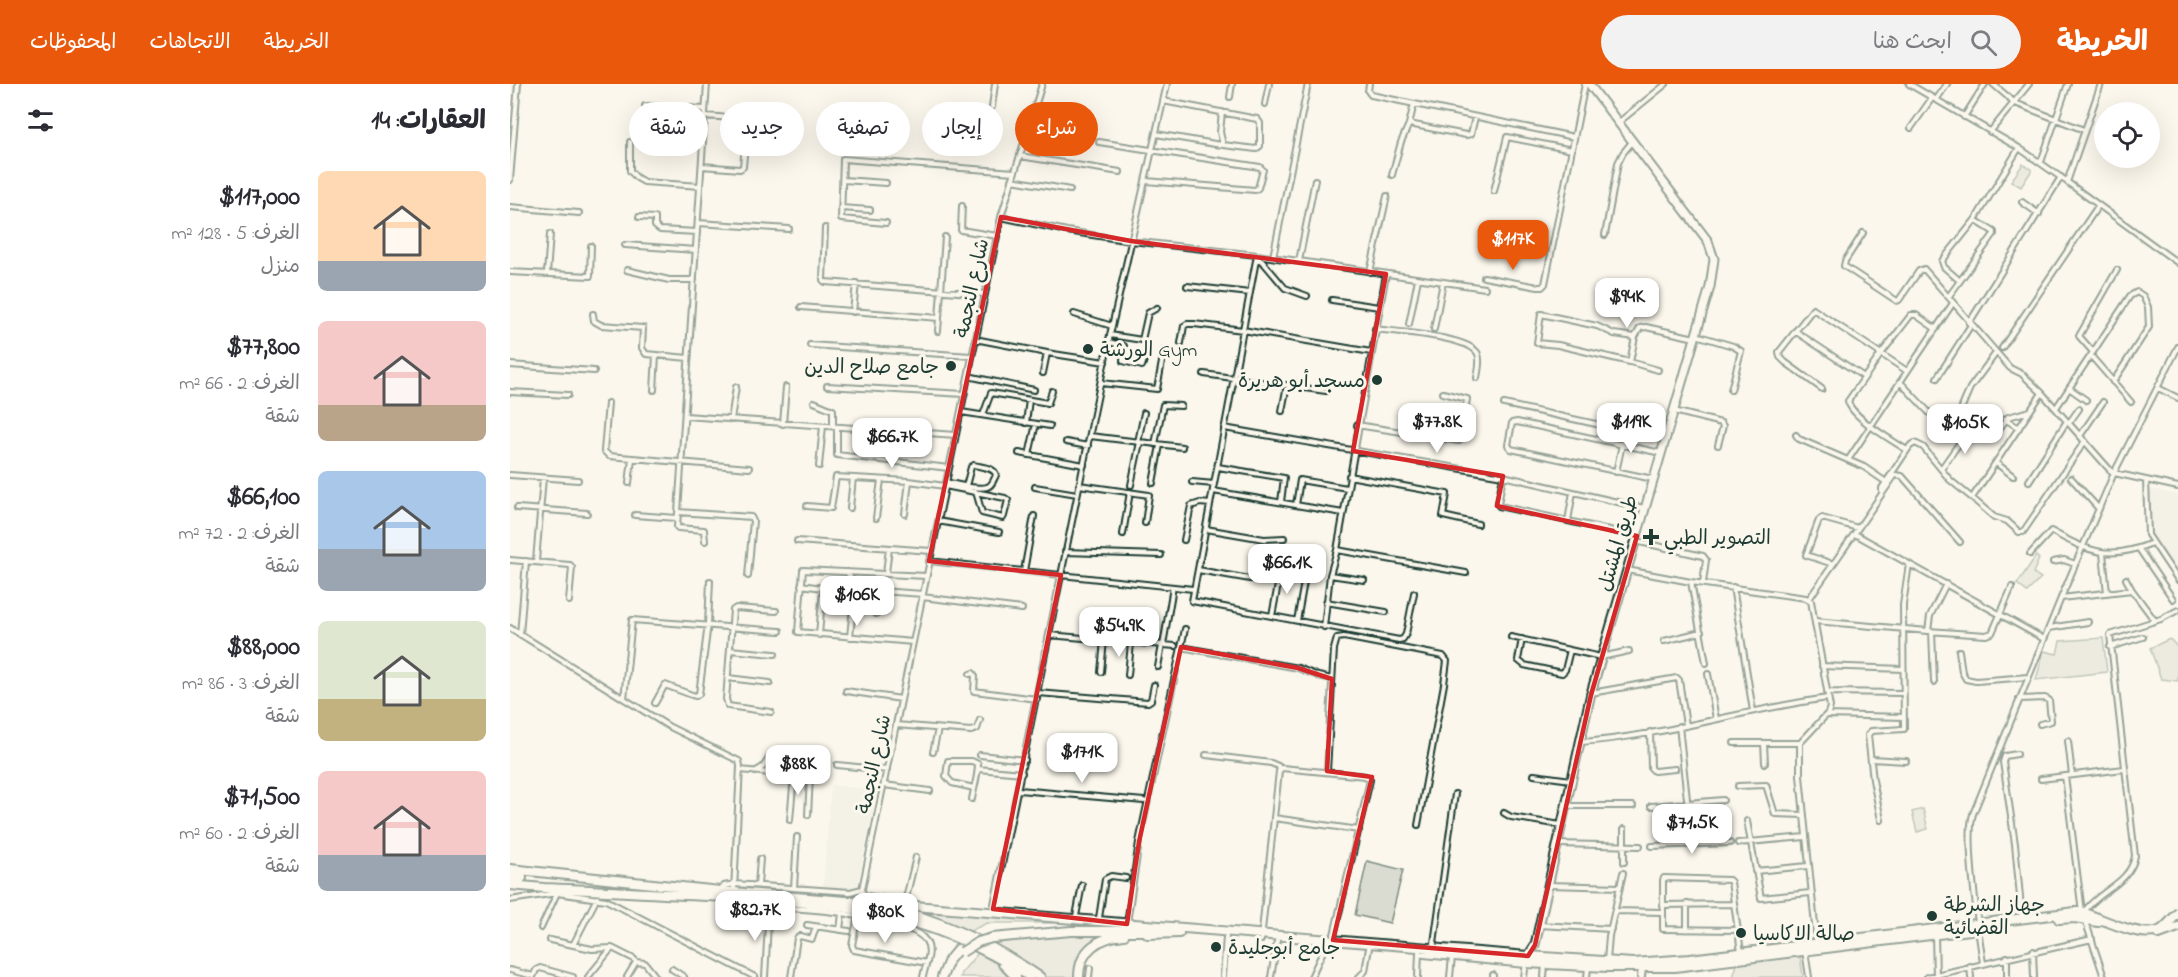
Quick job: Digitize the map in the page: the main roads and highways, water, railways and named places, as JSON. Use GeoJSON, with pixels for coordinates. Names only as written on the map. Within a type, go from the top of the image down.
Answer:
{"type":"FeatureCollection","features":[{"type":"Feature","properties":{"kind":"highway"},"geometry":{"type":"LineString","coordinates":[[510,870],[624,879],[720,891],[734,888],[853,901],[1527,959],[1641,973],[1676,968],[1741,953],[2084,915],[2145,935],[2160,934],[2178,927]]}},
{"type":"Feature","properties":{"kind":"highway"},"geometry":{"type":"LineString","coordinates":[[510,870],[521,874],[522,877],[520,880],[510,880]]}},
{"type":"Feature","properties":{"kind":"highway"},"geometry":{"type":"LineString","coordinates":[[621,892],[558,885],[555,880],[558,877],[624,879]]}},
{"type":"Feature","properties":{"kind":"highway"},"geometry":{"type":"LineString","coordinates":[[510,885],[621,892],[756,891],[776,901],[811,907],[853,908],[895,916],[931,927],[974,944],[1030,977]]}},
{"type":"Feature","properties":{"kind":"highway"},"geometry":{"type":"LineString","coordinates":[[853,901],[901,911],[954,928],[991,946],[1040,977]]}},
{"type":"Feature","properties":{"kind":"highway"},"geometry":{"type":"LineString","coordinates":[[1978,927],[2022,919],[2084,915],[2149,933],[2164,928],[2178,913]]}},
{"type":"Feature","properties":{"kind":"highway"},"geometry":{"type":"LineString","coordinates":[[942,977],[949,960],[981,936],[1027,930],[1094,926],[1106,921]]}},
{"type":"Feature","properties":{"kind":"highway"},"geometry":{"type":"LineString","coordinates":[[947,977],[960,950],[992,938],[1092,930],[1261,937],[1276,941],[1329,943],[1419,952],[1433,951],[1452,955],[1527,959],[1538,957],[1607,962],[1706,961],[1805,947]]}},
{"type":"Feature","properties":{"kind":"highway"},"geometry":{"type":"LineString","coordinates":[[1079,977],[1084,956],[1092,946],[1102,940],[1119,935],[1179,933]]}},
{"type":"Feature","properties":{"kind":"highway"},"geometry":{"type":"LineString","coordinates":[[983,949],[1007,967],[1016,977]]}},
{"type":"Feature","properties":{"kind":"main road","name":"طريق المشتل"},"geometry":{"type":"LineString","coordinates":[[1527,959],[1535,945],[1591,693],[1696,337],[1714,268],[1712,248],[1587,84]]}},
{"type":"Feature","properties":{"kind":"main road","name":"طريق المشتل"},"geometry":{"type":"LineString","coordinates":[[1535,945],[1538,957]]}},
{"type":"Feature","properties":{"kind":"place","name":"الورشة Gym"},"geometry":{"type":"Point","coordinates":[1088,349]}},
{"type":"Feature","properties":{"kind":"place","name":"جامع صلاح الدين"},"geometry":{"type":"Point","coordinates":[951,366]}},
{"type":"Feature","properties":{"kind":"place","name":"مسجد أبو هريرة"},"geometry":{"type":"Point","coordinates":[1377,380]}},
{"type":"Feature","properties":{"kind":"place","name":"التصوير الطبي"},"geometry":{"type":"Point","coordinates":[1651,537]}},
{"type":"Feature","properties":{"kind":"place","name":"جهاز الشرطة القضائية"},"geometry":{"type":"Point","coordinates":[1932,916]}},
{"type":"Feature","properties":{"kind":"place","name":"صالة الاكاسيا"},"geometry":{"type":"Point","coordinates":[1741,933]}},
{"type":"Feature","properties":{"kind":"place","name":"جامع أبوجليدة"},"geometry":{"type":"Point","coordinates":[1216,947]}}]}
